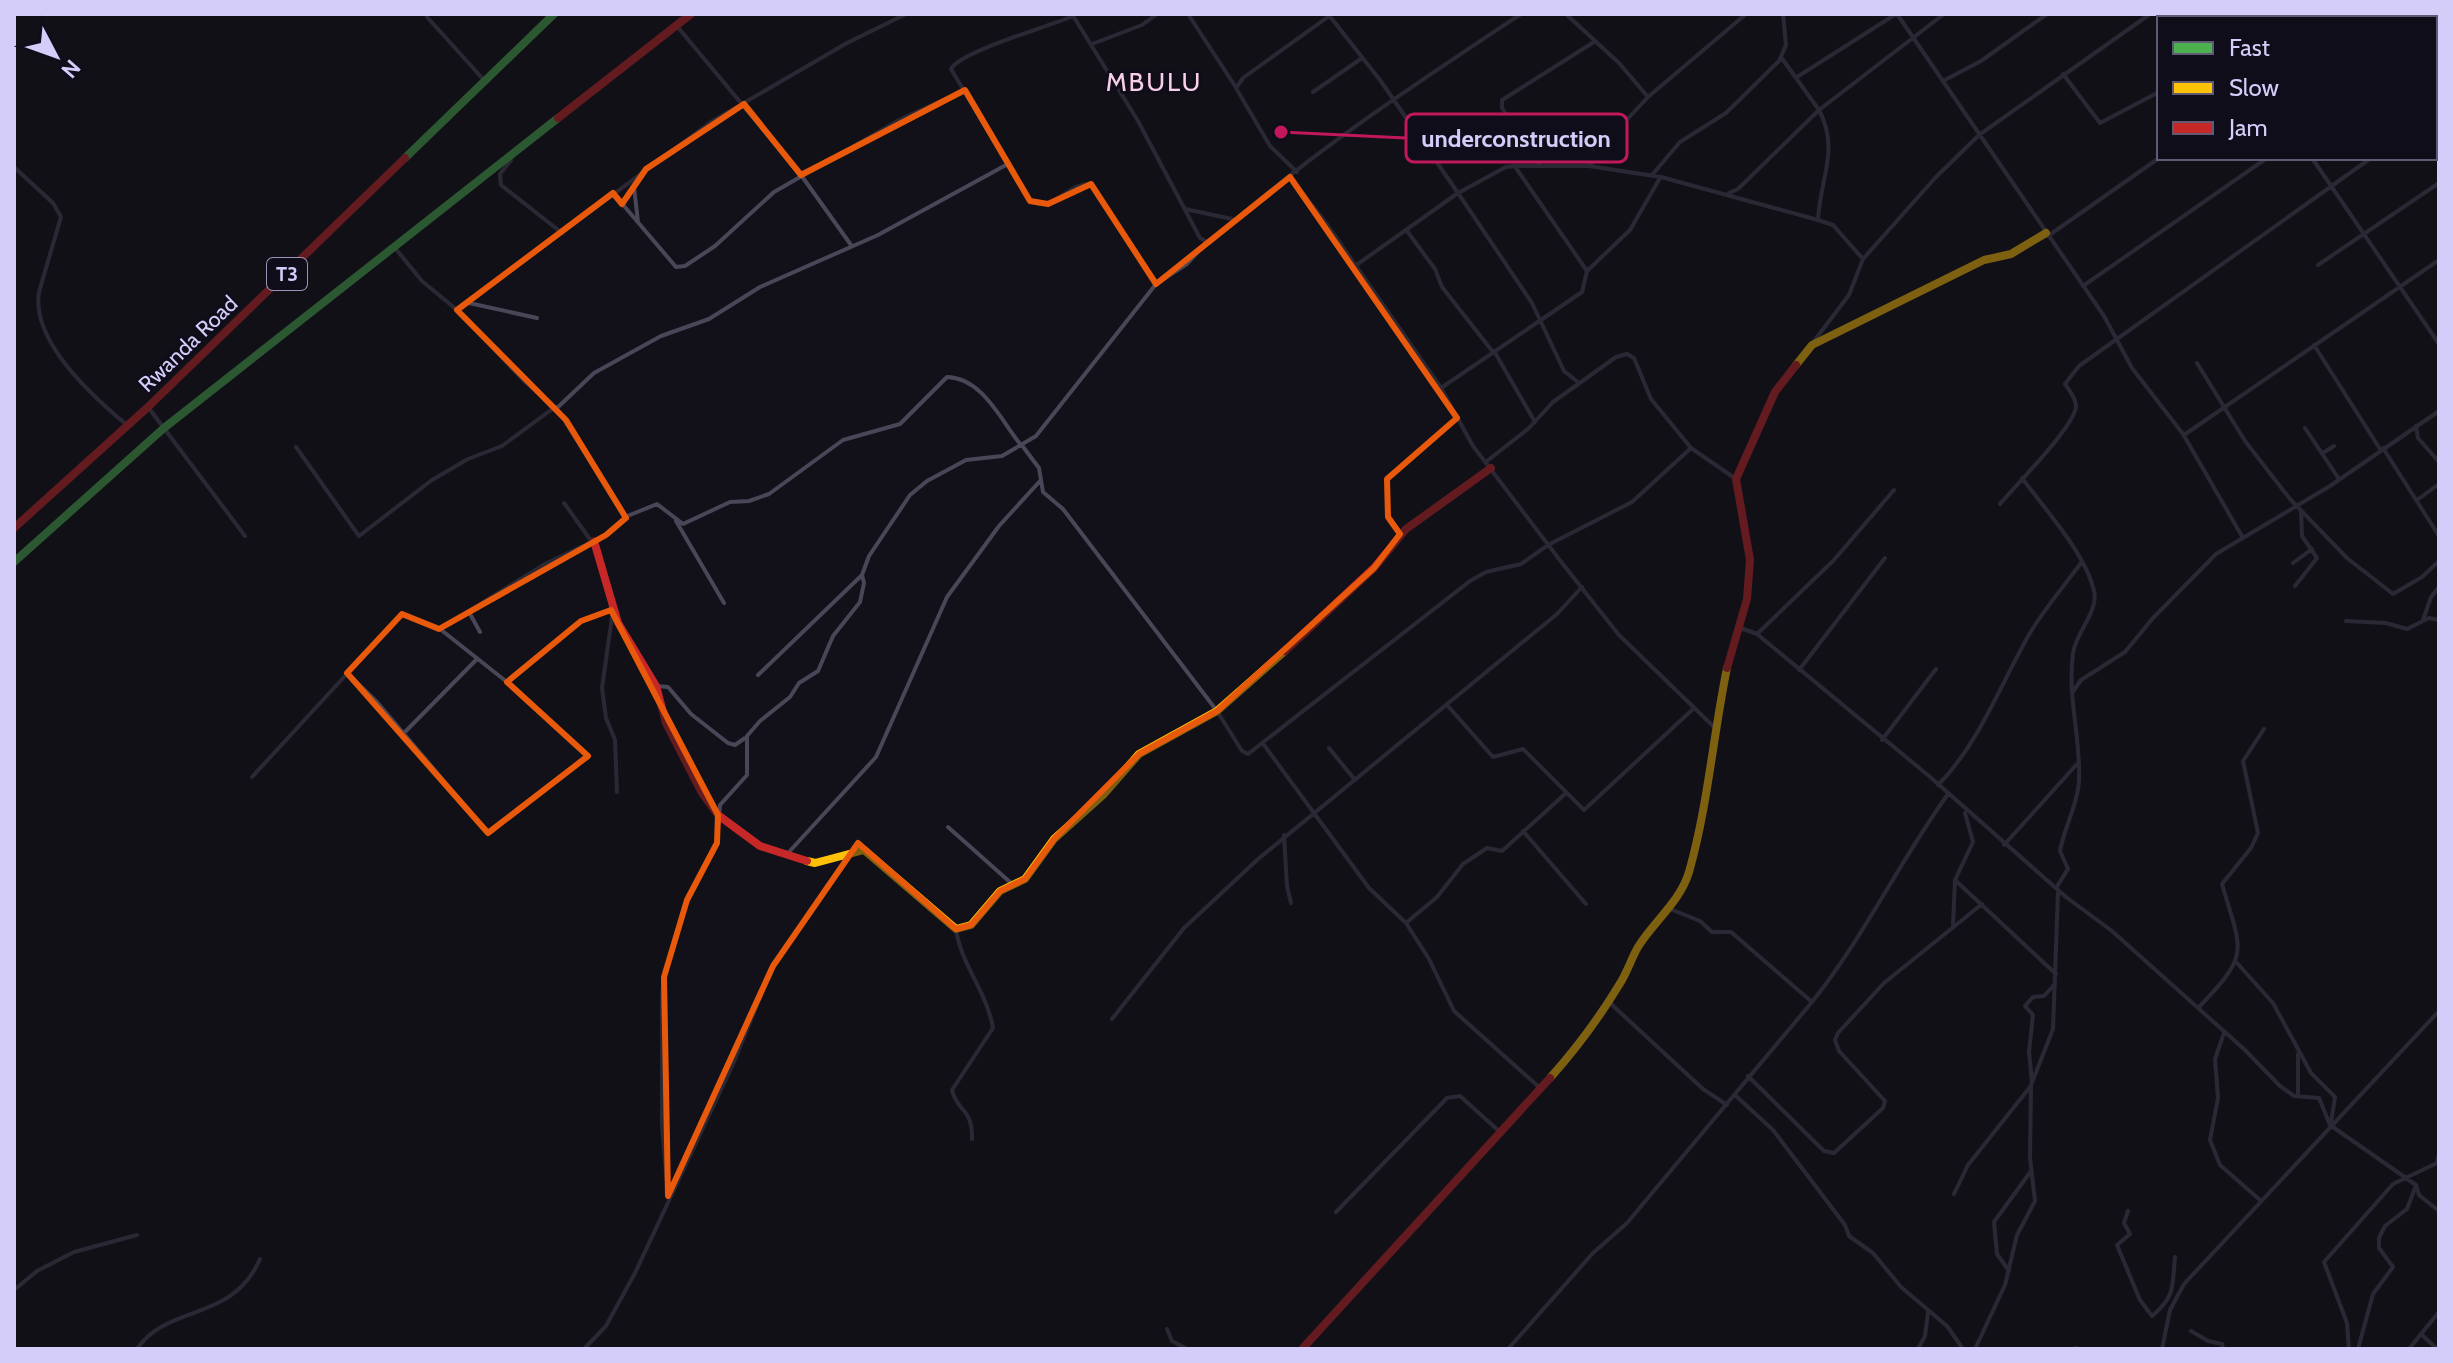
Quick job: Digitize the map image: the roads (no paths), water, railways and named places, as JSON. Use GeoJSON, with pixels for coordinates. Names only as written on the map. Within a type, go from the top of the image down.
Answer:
{"type":"FeatureCollection","features":[{"type":"Feature","properties":{"kind":"main road","name":"Rwanda Road"},"geometry":{"type":"LineString","coordinates":[[14,528],[148,407],[554,14]]}},
{"type":"Feature","properties":{"kind":"main road"},"geometry":{"type":"LineString","coordinates":[[14,562],[164,428],[509,153],[691,14]]}},
{"type":"Feature","properties":{"kind":"main road"},"geometry":{"type":"LineString","coordinates":[[1302,1349],[1575,1050],[1609,1002],[1639,946],[1670,909],[1688,875],[1712,770],[1715,728],[1747,599],[1750,560],[1736,479],[1775,392],[1812,345],[1984,260],[2011,254],[2047,234]]}},
{"type":"Feature","properties":{"kind":"main road"},"geometry":{"type":"LineString","coordinates":[[593,542],[613,610],[656,686],[666,723],[702,793],[718,815],[760,846],[789,852],[815,863],[850,853],[868,852],[956,929],[971,925],[1011,883],[1030,874],[1054,839],[1103,795],[1139,754],[1217,711],[1336,605],[1374,568],[1400,534],[1489,465]]}},
{"type":"Feature","properties":{"kind":"street"},"geometry":{"type":"LineString","coordinates":[[457,310],[646,169],[744,104],[847,43],[906,14]]}},
{"type":"Feature","properties":{"kind":"street"},"geometry":{"type":"LineString","coordinates":[[1092,44],[1142,25],[1157,14]]}},
{"type":"Feature","properties":{"kind":"street"},"geometry":{"type":"LineString","coordinates":[[1188,14],[1236,86],[1270,146],[1297,172]]}},
{"type":"Feature","properties":{"kind":"street"},"geometry":{"type":"LineString","coordinates":[[758,675],[862,575],[869,556],[900,506],[919,488],[966,460],[1002,456],[1021,445],[1045,426],[1156,284],[1187,264],[1232,219],[1392,100],[1521,14]]}},
{"type":"Feature","properties":{"kind":"street"},"geometry":{"type":"LineString","coordinates":[[1566,14],[1648,97]]}},
{"type":"Feature","properties":{"kind":"street"},"geometry":{"type":"LineString","coordinates":[[1589,166],[1608,140],[1648,97],[1746,14]]}},
{"type":"Feature","properties":{"kind":"street"},"geometry":{"type":"LineString","coordinates":[[1652,175],[1680,142],[1726,113],[1781,57],[1787,32],[1783,14]]}},
{"type":"Feature","properties":{"kind":"street"},"geometry":{"type":"LineString","coordinates":[[1797,77],[1896,14],[2083,286],[2132,368],[2183,435],[2243,538]]}},
{"type":"Feature","properties":{"kind":"street"},"geometry":{"type":"LineString","coordinates":[[1729,193],[1738,189],[1819,110],[1944,14]]}},
{"type":"Feature","properties":{"kind":"street"},"geometry":{"type":"LineString","coordinates":[[1943,81],[1993,53],[2047,14]]}},
{"type":"Feature","properties":{"kind":"street"},"geometry":{"type":"LineString","coordinates":[[1812,345],[1849,295],[1863,259],[1935,178],[1979,135],[2150,14]]}},
{"type":"Feature","properties":{"kind":"street"},"geometry":{"type":"LineString","coordinates":[[1156,284],[1091,184],[1082,184],[1051,203],[1040,205],[1030,201],[951,69],[956,60],[1073,15],[1206,243]]}},
{"type":"Feature","properties":{"kind":"street"},"geometry":{"type":"LineString","coordinates":[[1236,86],[1330,15],[1458,193],[1519,284],[1564,371],[1579,383]]}},
{"type":"Feature","properties":{"kind":"street"},"geometry":{"type":"LineString","coordinates":[[427,17],[486,81]]}},
{"type":"Feature","properties":{"kind":"street"},"geometry":{"type":"LineString","coordinates":[[676,25],[801,175],[851,246]]}},
{"type":"Feature","properties":{"kind":"street"},"geometry":{"type":"LineString","coordinates":[[1540,165],[1502,108],[1502,100],[1594,42]]}},
{"type":"Feature","properties":{"kind":"street"},"geometry":{"type":"LineString","coordinates":[[1781,57],[1819,110],[1832,143],[1820,194],[1818,220]]}},
{"type":"Feature","properties":{"kind":"street"},"geometry":{"type":"LineString","coordinates":[[1313,92],[1362,58]]}},
{"type":"Feature","properties":{"kind":"street"},"geometry":{"type":"LineString","coordinates":[[2063,74],[2100,123],[2157,93]]}},
{"type":"Feature","properties":{"kind":"street"},"geometry":{"type":"LineString","coordinates":[[613,193],[676,267],[685,266],[715,246],[762,201],[801,175],[901,119],[965,90]]}},
{"type":"Feature","properties":{"kind":"street"},"geometry":{"type":"LineString","coordinates":[[509,153],[511,160],[500,174],[501,185],[562,233]]}},
{"type":"Feature","properties":{"kind":"street"},"geometry":{"type":"LineString","coordinates":[[2047,234],[2157,159]]}},
{"type":"Feature","properties":{"kind":"street"},"geometry":{"type":"LineString","coordinates":[[2083,286],[2264,160]]}},
{"type":"Feature","properties":{"kind":"street"},"geometry":{"type":"LineString","coordinates":[[2313,160],[2398,289],[2439,344]]}},
{"type":"Feature","properties":{"kind":"street"},"geometry":{"type":"LineString","coordinates":[[2000,504],[2065,431],[2075,415],[2077,403],[2065,384],[2067,377],[2115,336],[2368,160]]}},
{"type":"Feature","properties":{"kind":"street"},"geometry":{"type":"LineString","coordinates":[[296,447],[359,536],[432,480],[468,459],[502,446],[556,408],[594,373],[661,336],[709,319],[760,287],[851,246],[1006,165]]}},
{"type":"Feature","properties":{"kind":"street"},"geometry":{"type":"LineString","coordinates":[[1355,266],[1458,193],[1514,166],[1540,165],[1589,166],[1652,175],[1729,193],[1833,225],[1863,259]]}},
{"type":"Feature","properties":{"kind":"street"},"geometry":{"type":"LineString","coordinates":[[1514,166],[1587,271]]}},
{"type":"Feature","properties":{"kind":"street"},"geometry":{"type":"LineString","coordinates":[[14,167],[53,203],[61,217],[37,303],[43,325],[80,382],[128,426]]}},
{"type":"Feature","properties":{"kind":"street"},"geometry":{"type":"LineString","coordinates":[[638,222],[634,187],[646,169]]}},
{"type":"Feature","properties":{"kind":"street"},"geometry":{"type":"LineString","coordinates":[[1290,177],[1441,388],[1489,465],[1548,545],[1619,635],[1715,728]]}},
{"type":"Feature","properties":{"kind":"street"},"geometry":{"type":"LineString","coordinates":[[1441,388],[1582,292],[1587,271],[1630,230],[1661,177]]}},
{"type":"Feature","properties":{"kind":"street"},"geometry":{"type":"LineString","coordinates":[[2318,265],[2439,183]]}},
{"type":"Feature","properties":{"kind":"street"},"geometry":{"type":"LineString","coordinates":[[1185,209],[1232,219]]}},
{"type":"Feature","properties":{"kind":"street"},"geometry":{"type":"LineString","coordinates":[[1407,231],[1435,269],[1442,287],[1494,351],[1535,422]]}},
{"type":"Feature","properties":{"kind":"street"},"geometry":{"type":"LineString","coordinates":[[394,246],[422,281],[457,310],[524,381],[556,408],[625,517]]}},
{"type":"Feature","properties":{"kind":"street"},"geometry":{"type":"LineString","coordinates":[[2183,435],[2439,260]]}},
{"type":"Feature","properties":{"kind":"street"},"geometry":{"type":"LineString","coordinates":[[467,303],[537,318]]}},
{"type":"Feature","properties":{"kind":"street"},"geometry":{"type":"LineString","coordinates":[[2314,345],[2417,500],[2421,513],[2439,536]]}},
{"type":"Feature","properties":{"kind":"street"},"geometry":{"type":"LineString","coordinates":[[1489,465],[1545,409],[1621,354],[1631,356],[1651,399],[1691,448],[1736,479]]}},
{"type":"Feature","properties":{"kind":"street"},"geometry":{"type":"LineString","coordinates":[[2197,363],[2245,441],[2299,507],[2347,558],[2390,593],[2400,592],[2439,561]]}},
{"type":"Feature","properties":{"kind":"street"},"geometry":{"type":"LineString","coordinates":[[676,521],[688,523],[730,502],[749,501],[769,494],[843,440],[900,424],[947,377],[957,378],[976,388],[1021,445],[1039,468],[1043,492],[1063,509],[1217,711],[1242,751],[1252,754],[1470,581],[1486,572],[1521,564],[1548,545],[1632,502],[1691,448]]}},
{"type":"Feature","properties":{"kind":"street"},"geometry":{"type":"LineString","coordinates":[[148,407],[245,536]]}},
{"type":"Feature","properties":{"kind":"street"},"geometry":{"type":"LineString","coordinates":[[2072,693],[2081,680],[2125,652],[2153,618],[2216,554],[2299,507],[2439,411]]}},
{"type":"Feature","properties":{"kind":"street"},"geometry":{"type":"LineString","coordinates":[[1400,534],[1388,515],[1387,479],[1457,418]]}},
{"type":"Feature","properties":{"kind":"street"},"geometry":{"type":"LineString","coordinates":[[2416,426],[2418,438],[2439,462]]}},
{"type":"Feature","properties":{"kind":"street"},"geometry":{"type":"LineString","coordinates":[[2305,428],[2339,479]]}},
{"type":"Feature","properties":{"kind":"street"},"geometry":{"type":"LineString","coordinates":[[2323,453],[2334,446]]}},
{"type":"Feature","properties":{"kind":"street"},"geometry":{"type":"LineString","coordinates":[[1954,1194],[1968,1165],[2032,1084],[2053,1029],[2057,982],[2057,889],[2068,869],[2060,851],[2079,783],[2072,654],[2095,592],[2081,563],[2022,477]]}},
{"type":"Feature","properties":{"kind":"street"},"geometry":{"type":"LineString","coordinates":[[789,852],[876,757],[947,597],[999,526],[1041,480]]}},
{"type":"Feature","properties":{"kind":"street"},"geometry":{"type":"LineString","coordinates":[[2417,500],[2439,484]]}},
{"type":"Feature","properties":{"kind":"street"},"geometry":{"type":"LineString","coordinates":[[1757,634],[1833,561],[1894,490]]}},
{"type":"Feature","properties":{"kind":"street"},"geometry":{"type":"LineString","coordinates":[[564,503],[593,542]]}},
{"type":"Feature","properties":{"kind":"street"},"geometry":{"type":"LineString","coordinates":[[440,629],[545,564],[615,529],[625,517],[657,504],[671,512],[724,603]]}},
{"type":"Feature","properties":{"kind":"street"},"geometry":{"type":"LineString","coordinates":[[2295,586],[2317,558],[2302,536],[2299,507]]}},
{"type":"Feature","properties":{"kind":"street"},"geometry":{"type":"LineString","coordinates":[[2293,563],[2312,549]]}},
{"type":"Feature","properties":{"kind":"street"},"geometry":{"type":"LineString","coordinates":[[1799,670],[1885,558]]}},
{"type":"Feature","properties":{"kind":"street"},"geometry":{"type":"LineString","coordinates":[[1938,785],[1989,711],[2031,631],[2081,563]]}},
{"type":"Feature","properties":{"kind":"street"},"geometry":{"type":"LineString","coordinates":[[656,686],[668,687],[691,714],[735,745],[790,697],[799,683],[815,675],[833,636],[860,602],[864,583],[862,575]]}},
{"type":"Feature","properties":{"kind":"street"},"geometry":{"type":"LineString","coordinates":[[1112,1019],[1184,928],[1284,835],[1557,614],[1582,587]]}},
{"type":"Feature","properties":{"kind":"street"},"geometry":{"type":"LineString","coordinates":[[2422,622],[2431,597],[2439,587]]}},
{"type":"Feature","properties":{"kind":"street"},"geometry":{"type":"LineString","coordinates":[[507,682],[581,621],[613,610],[602,688],[606,718],[615,740],[617,792]]}},
{"type":"Feature","properties":{"kind":"street"},"geometry":{"type":"LineString","coordinates":[[469,612],[480,632]]}},
{"type":"Feature","properties":{"kind":"street"},"geometry":{"type":"LineString","coordinates":[[252,777],[347,673],[402,614],[440,629],[507,682],[588,756],[488,833],[377,702],[347,673]]}},
{"type":"Feature","properties":{"kind":"street"},"geometry":{"type":"LineString","coordinates":[[2346,621],[2386,623],[2407,629],[2429,618],[2439,620]]}},
{"type":"Feature","properties":{"kind":"street"},"geometry":{"type":"LineString","coordinates":[[1738,627],[1757,634],[1938,785],[2004,845],[2112,931],[2280,1086],[2298,1096],[2319,1098],[2330,1125],[2416,1185],[2419,1195],[2439,1211]]}},
{"type":"Feature","properties":{"kind":"street"},"geometry":{"type":"LineString","coordinates":[[402,735],[477,659]]}},
{"type":"Feature","properties":{"kind":"street"},"geometry":{"type":"LineString","coordinates":[[1882,740],[1936,669]]}},
{"type":"Feature","properties":{"kind":"street"},"geometry":{"type":"LineString","coordinates":[[1447,705],[1493,757],[1523,749],[1584,810],[1693,709]]}},
{"type":"Feature","properties":{"kind":"street"},"geometry":{"type":"LineString","coordinates":[[2198,1009],[2237,963],[2239,954],[2235,924],[2222,884],[2251,848],[2258,833],[2243,761],[2264,729]]}},
{"type":"Feature","properties":{"kind":"street"},"geometry":{"type":"LineString","coordinates":[[668,1196],[662,1125],[664,977],[687,900],[717,843],[718,815],[726,797],[747,775],[747,736]]}},
{"type":"Feature","properties":{"kind":"street"},"geometry":{"type":"LineString","coordinates":[[1264,745],[1369,888],[1406,923],[1429,959],[1454,1011],[1540,1088]]}},
{"type":"Feature","properties":{"kind":"street"},"geometry":{"type":"LineString","coordinates":[[1329,748],[1355,780]]}},
{"type":"Feature","properties":{"kind":"street"},"geometry":{"type":"LineString","coordinates":[[2004,845],[2078,763]]}},
{"type":"Feature","properties":{"kind":"street"},"geometry":{"type":"LineString","coordinates":[[1406,923],[1437,897],[1463,864],[1487,848],[1502,851],[1565,794]]}},
{"type":"Feature","properties":{"kind":"street"},"geometry":{"type":"LineString","coordinates":[[1508,1349],[1593,1253],[1627,1223],[1812,1002],[1848,954],[1905,854],[1948,794]]}},
{"type":"Feature","properties":{"kind":"street"},"geometry":{"type":"LineString","coordinates":[[1953,925],[1955,880],[1973,842],[1964,810]]}},
{"type":"Feature","properties":{"kind":"street"},"geometry":{"type":"LineString","coordinates":[[948,827],[1011,883]]}},
{"type":"Feature","properties":{"kind":"street"},"geometry":{"type":"LineString","coordinates":[[1523,831],[1586,904]]}},
{"type":"Feature","properties":{"kind":"street"},"geometry":{"type":"LineString","coordinates":[[1284,835],[1291,903]]}},
{"type":"Feature","properties":{"kind":"street"},"geometry":{"type":"LineString","coordinates":[[584,1349],[606,1326],[629,1285],[668,1196],[733,1064],[773,966],[850,853]]}},
{"type":"Feature","properties":{"kind":"street"},"geometry":{"type":"LineString","coordinates":[[1955,880],[2057,975]]}},
{"type":"Feature","properties":{"kind":"street"},"geometry":{"type":"LineString","coordinates":[[1748,1076],[1824,1151],[1834,1153],[1883,1108],[1885,1101],[1839,1051],[1835,1040],[1838,1033],[1884,983],[1982,904]]}},
{"type":"Feature","properties":{"kind":"street"},"geometry":{"type":"LineString","coordinates":[[1670,909],[1700,921],[1712,932],[1731,932],[1812,1002]]}},
{"type":"Feature","properties":{"kind":"street"},"geometry":{"type":"LineString","coordinates":[[956,929],[961,953],[988,1004],[993,1028],[952,1090],[970,1116],[972,1139]]}},
{"type":"Feature","properties":{"kind":"street"},"geometry":{"type":"LineString","coordinates":[[2237,963],[2273,1003],[2311,1073],[2335,1097],[2330,1125]]}},
{"type":"Feature","properties":{"kind":"street"},"geometry":{"type":"LineString","coordinates":[[1975,1349],[2009,1272],[2017,1235],[2035,1201],[2031,1171],[2032,1084],[2029,1052],[2033,1015],[2025,1006],[2033,997],[2044,996],[2057,982]]}},
{"type":"Feature","properties":{"kind":"street"},"geometry":{"type":"LineString","coordinates":[[1609,1002],[1703,1089],[1727,1105]]}},
{"type":"Feature","properties":{"kind":"street"},"geometry":{"type":"LineString","coordinates":[[2162,1349],[2170,1310],[2184,1284],[2439,1011]]}},
{"type":"Feature","properties":{"kind":"street"},"geometry":{"type":"LineString","coordinates":[[2224,1033],[2215,1059],[2218,1098],[2210,1140],[2220,1165],[2260,1200]]}},
{"type":"Feature","properties":{"kind":"street"},"geometry":{"type":"LineString","coordinates":[[2298,1052],[2298,1096]]}},
{"type":"Feature","properties":{"kind":"street"},"geometry":{"type":"LineString","coordinates":[[1735,1095],[1773,1130],[1845,1225],[1849,1236],[1873,1253],[1901,1287],[1947,1326],[1962,1348]]}},
{"type":"Feature","properties":{"kind":"street"},"geometry":{"type":"LineString","coordinates":[[1336,1212],[1447,1098],[1460,1096],[1500,1132]]}},
{"type":"Feature","properties":{"kind":"street"},"geometry":{"type":"LineString","coordinates":[[2349,1349],[2347,1323],[2324,1262],[2393,1184],[2430,1169],[2437,1163],[2439,1153]]}},
{"type":"Feature","properties":{"kind":"street"},"geometry":{"type":"LineString","coordinates":[[2009,1272],[1997,1254],[1994,1222],[1998,1210],[2031,1171]]}},
{"type":"Feature","properties":{"kind":"street"},"geometry":{"type":"LineString","coordinates":[[2358,1349],[2372,1297],[2393,1267],[2379,1248],[2379,1238],[2385,1226],[2407,1209],[2416,1185]]}},
{"type":"Feature","properties":{"kind":"street"},"geometry":{"type":"LineString","coordinates":[[2128,1211],[2124,1223],[2130,1234],[2117,1245],[2140,1300],[2152,1316],[2169,1303],[2175,1257]]}},
{"type":"Feature","properties":{"kind":"street"},"geometry":{"type":"LineString","coordinates":[[14,1290],[37,1271],[74,1252],[137,1235]]}},
{"type":"Feature","properties":{"kind":"street"},"geometry":{"type":"LineString","coordinates":[[137,1349],[152,1329],[222,1303],[252,1274],[260,1259]]}},
{"type":"Feature","properties":{"kind":"street"},"geometry":{"type":"LineString","coordinates":[[1918,1349],[1925,1336],[1928,1312]]}},
{"type":"Feature","properties":{"kind":"street"},"geometry":{"type":"LineString","coordinates":[[2409,1349],[2439,1312]]}},
{"type":"Feature","properties":{"kind":"street"},"geometry":{"type":"LineString","coordinates":[[1167,1329],[1169,1338],[1187,1349]]}},
{"type":"Feature","properties":{"kind":"street"},"geometry":{"type":"LineString","coordinates":[[2191,1331],[2208,1341],[2222,1344],[2223,1349]]}},
{"type":"Feature","properties":{"kind":"street"},"geometry":{"type":"LineString","coordinates":[[2421,1334],[2437,1349]]}},
{"type":"Feature","properties":{"kind":"place","name":"underconstruction"},"geometry":{"type":"Point","coordinates":[1281,132]}},
{"type":"Feature","properties":{"kind":"district","name":"MBULU"},"geometry":{"type":"Point","coordinates":[1154,82]}}]}
